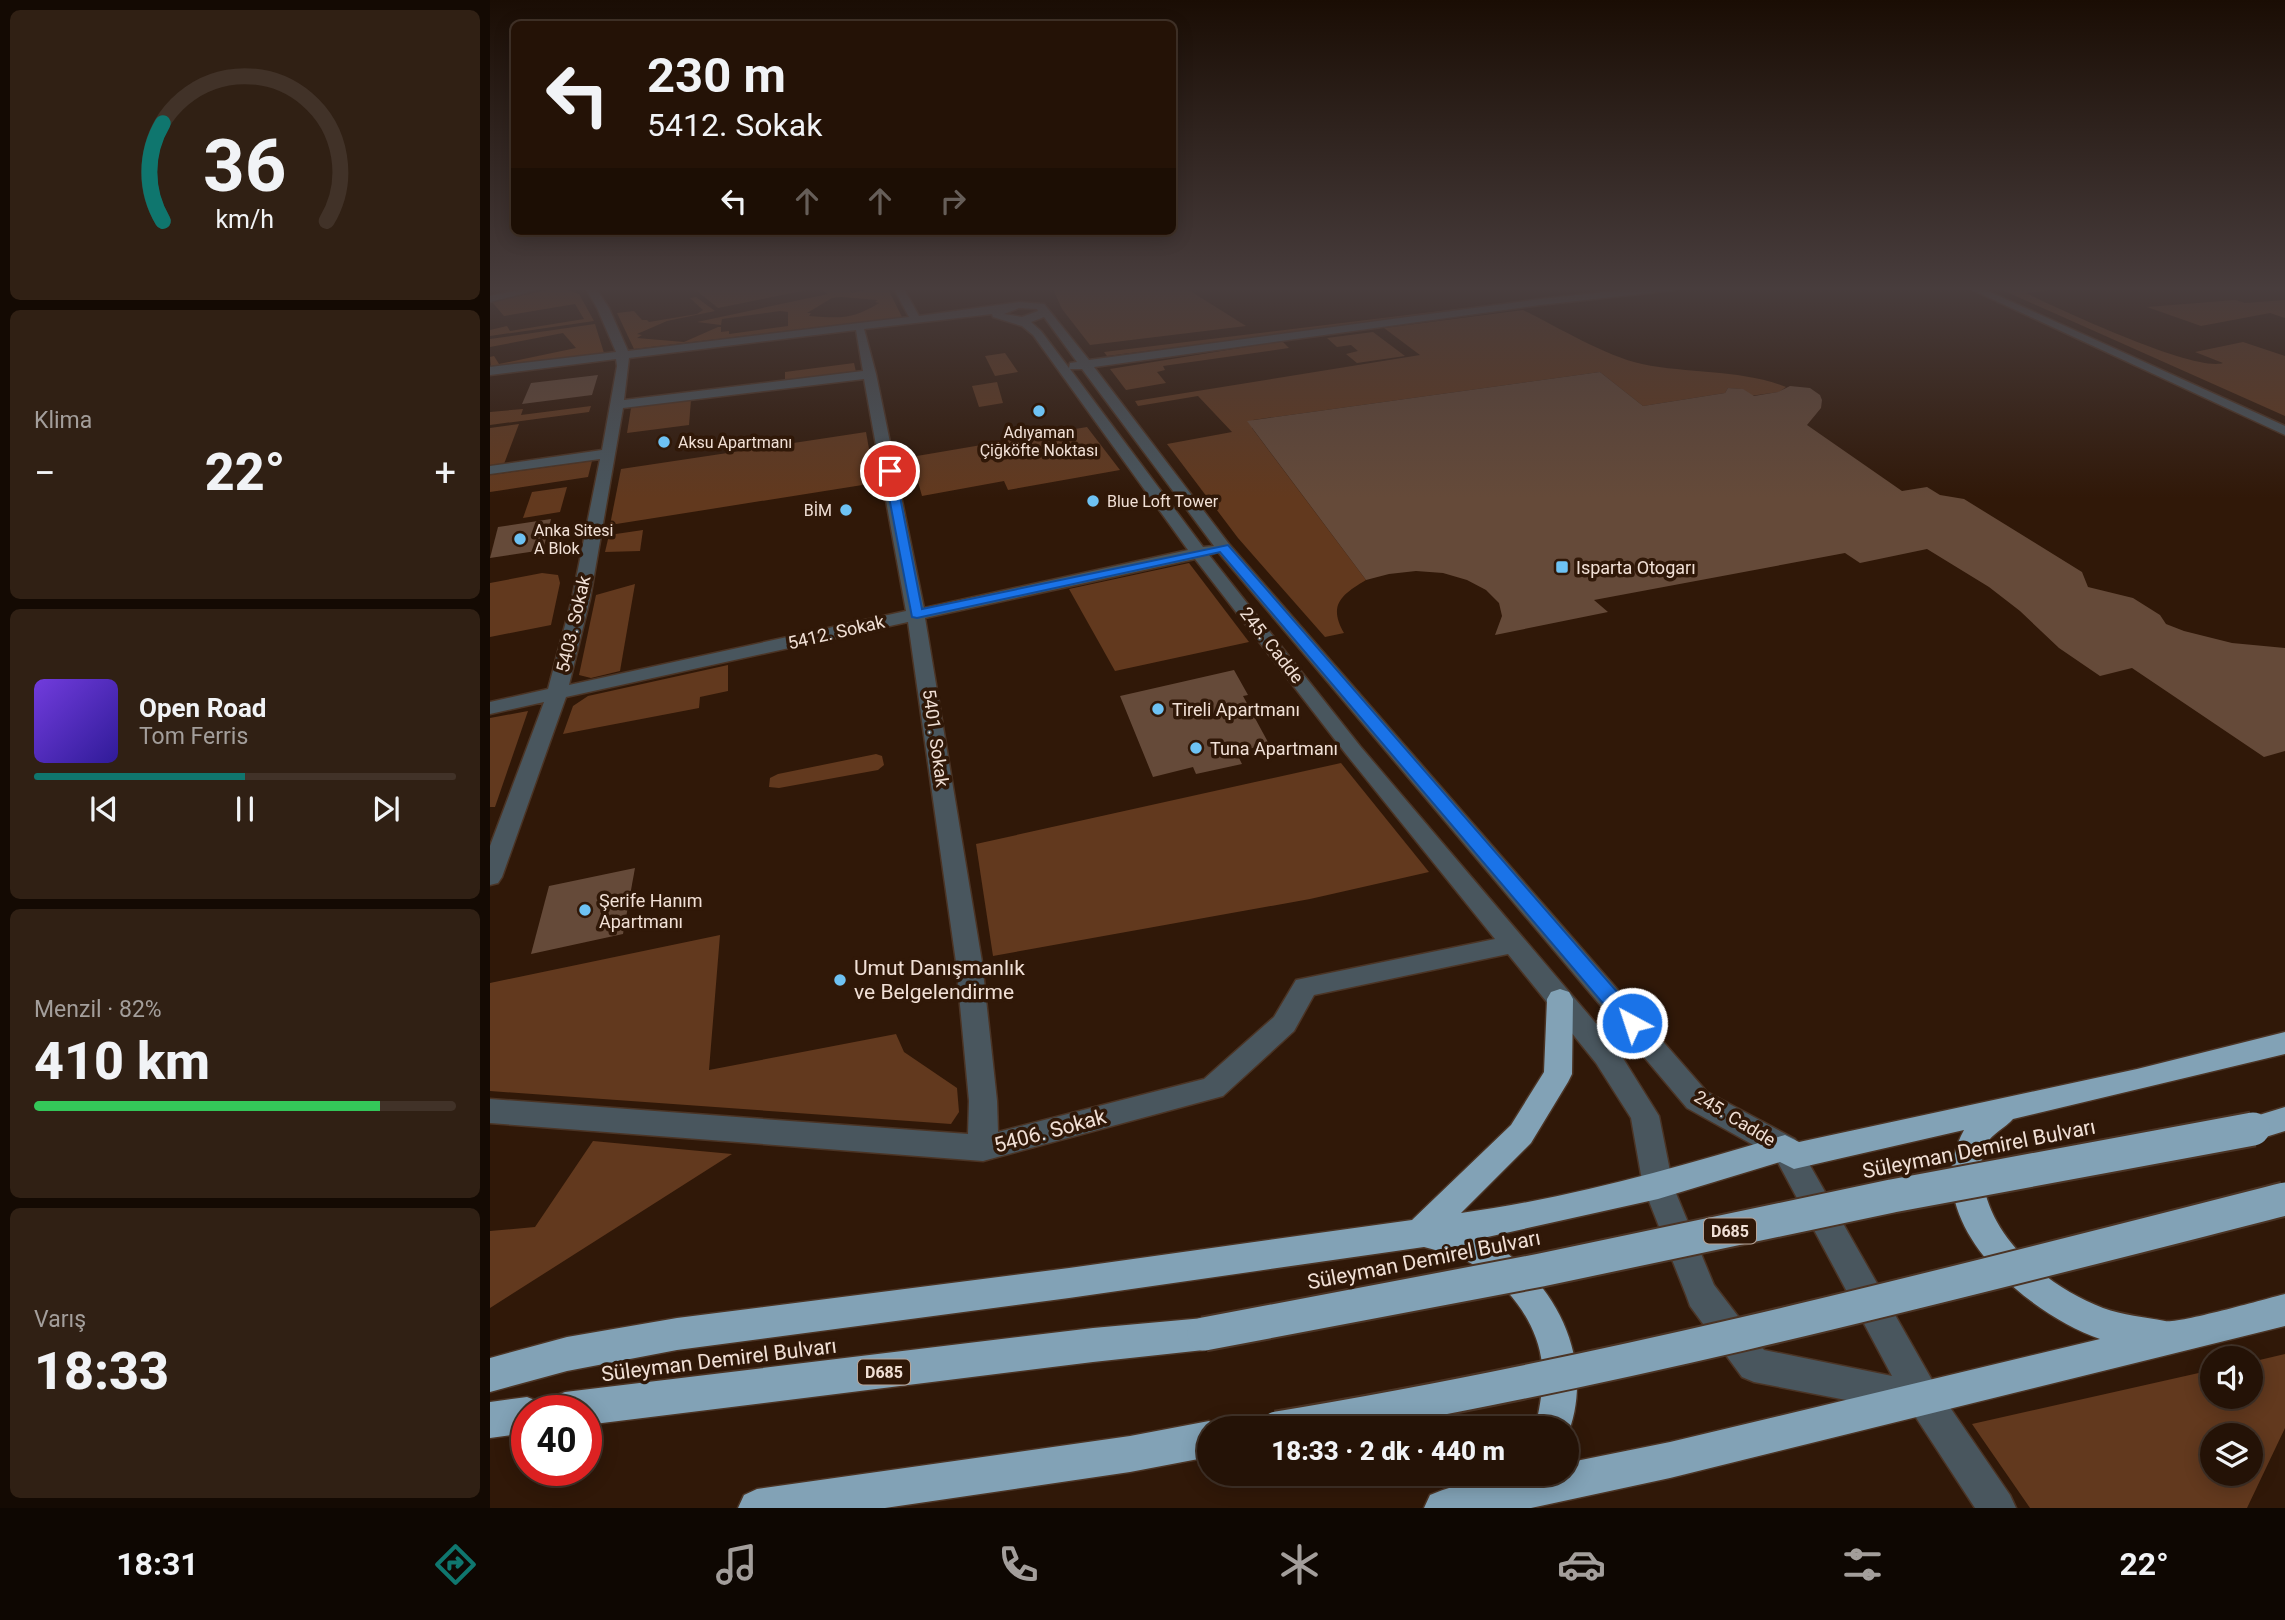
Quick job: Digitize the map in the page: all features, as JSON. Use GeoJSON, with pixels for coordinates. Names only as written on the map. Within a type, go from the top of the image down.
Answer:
{"type":"FeatureCollection","features":[{"type":"Feature","properties":{"kind":"highway"},"geometry":{"type":"LineString","coordinates":[[1420,1233],[1521,1134],[1558,1074],[1560,999]]}},
{"type":"Feature","properties":{"kind":"highway"},"geometry":{"type":"LineString","coordinates":[[490,1376],[567,1354],[677,1334],[1069,1283],[1498,1222],[1658,1186],[1785,1148],[1794,1156],[2017,1107],[2285,1043]]}},
{"type":"Feature","properties":{"kind":"highway"},"geometry":{"type":"LineString","coordinates":[[2017,1107],[1998,1114],[1983,1126],[1972,1140],[1966,1158],[1970,1200],[1980,1223],[1995,1246],[2014,1268],[2039,1289],[2095,1321],[2125,1331],[2154,1336],[2182,1336]]}},
{"type":"Feature","properties":{"kind":"highway","name":"Süleyman Demirel Bulvarı"},"geometry":{"type":"LineString","coordinates":[[602,1405],[1093,1345],[1204,1334],[1541,1270],[1892,1196],[2270,1124]]}},
{"type":"Feature","properties":{"kind":"highway"},"geometry":{"type":"LineString","coordinates":[[1350,1416],[1405,1407],[1857,1308],[2285,1199]]}},
{"type":"Feature","properties":{"kind":"highway"},"geometry":{"type":"LineString","coordinates":[[1420,1233],[1446,1238],[1496,1259],[1534,1298],[1548,1323],[1558,1351],[1561,1382],[1557,1416]]}},
{"type":"Feature","properties":{"kind":"highway"},"geometry":{"type":"LineString","coordinates":[[1579,1474],[1670,1460],[2285,1310]]}},
{"type":"Feature","properties":{"kind":"highway"},"geometry":{"type":"LineString","coordinates":[[490,1420],[511,1417]]}},
{"type":"Feature","properties":{"kind":"highway"},"geometry":{"type":"LineString","coordinates":[[757,1508],[1089,1460],[1197,1441]]}},
{"type":"Feature","properties":{"kind":"highway"},"geometry":{"type":"LineString","coordinates":[[1443,1508],[1513,1486]]}},
{"type":"Feature","properties":{"kind":"street"},"geometry":{"type":"LineString","coordinates":[[490,377],[628,357]]}},
{"type":"Feature","properties":{"kind":"street"},"geometry":{"type":"LineString","coordinates":[[490,371],[629,357]]}},
{"type":"Feature","properties":{"kind":"street","name":"5401. Sokak"},"geometry":{"type":"LineString","coordinates":[[866,357],[917,614],[969,962],[983,1101],[983,1148]]}},
{"type":"Feature","properties":{"kind":"street","name":"245. Cadde"},"geometry":{"type":"LineString","coordinates":[[1073,357],[1223,548],[1696,1100],[1785,1148]]}},
{"type":"Feature","properties":{"kind":"street","name":"245. Cadde"},"geometry":{"type":"LineString","coordinates":[[1073,357],[1198,552],[1353,750],[1606,1055],[1645,1116],[1658,1186],[1702,1295],[1754,1366],[1924,1399]]}},
{"type":"Feature","properties":{"kind":"street"},"geometry":{"type":"LineString","coordinates":[[2126,357],[2285,431]]}},
{"type":"Feature","properties":{"kind":"street"},"geometry":{"type":"LineString","coordinates":[[2145,357],[2285,421]]}},
{"type":"Feature","properties":{"kind":"street","name":"5403. Sokak"},"geometry":{"type":"LineString","coordinates":[[490,877],[557,694],[581,599],[609,453],[623,358]]}},
{"type":"Feature","properties":{"kind":"street"},"geometry":{"type":"LineString","coordinates":[[617,405],[870,374]]}},
{"type":"Feature","properties":{"kind":"street"},"geometry":{"type":"LineString","coordinates":[[490,470],[609,453]]}},
{"type":"Feature","properties":{"kind":"street","name":"5412. Sokak"},"geometry":{"type":"LineString","coordinates":[[490,708],[1223,548]]}},
{"type":"Feature","properties":{"kind":"street","name":"5406. Sokak"},"geometry":{"type":"LineString","coordinates":[[490,1111],[983,1148],[1213,1088],[1284,1024],[1305,987],[1514,944]]}},
{"type":"Feature","properties":{"kind":"street"},"geometry":{"type":"LineString","coordinates":[[1785,1148],[1924,1399],[1997,1508]]}},
{"type":"Feature","properties":{"kind":"shaded area"},"geometry":{"type":"Polygon","coordinates":[[[490,357],[495,357],[499,364],[531,357],[569,357],[491,367],[490,357]]]}},
{"type":"Feature","properties":{"kind":"shaded area"},"geometry":{"type":"Polygon","coordinates":[[[986,357],[1008,357],[1018,372],[995,376],[986,357]]]}},
{"type":"Feature","properties":{"kind":"shaded area"},"geometry":{"type":"Polygon","coordinates":[[[1181,357],[1223,357],[1163,366],[1165,370],[1157,372],[1166,383],[1126,390],[1110,369],[1181,357]]]}},
{"type":"Feature","properties":{"kind":"shaded area"},"geometry":{"type":"Polygon","coordinates":[[[1350,357],[1396,357],[1357,363],[1350,357]]]}},
{"type":"Feature","properties":{"kind":"shaded area"},"geometry":{"type":"Polygon","coordinates":[[[1405,357],[1621,357],[1660,367],[1751,377],[1786,387],[1779,392],[1750,396],[1741,389],[1728,388],[1725,393],[1643,406],[1600,372],[1253,420],[1252,428],[1366,580],[1344,596],[1337,608],[1339,623],[1344,633],[1325,637],[1238,538],[1167,444],[1232,432],[1198,396],[1138,406],[1135,401],[1405,357]]]}},
{"type":"Feature","properties":{"kind":"shaded area"},"geometry":{"type":"Polygon","coordinates":[[[2153,357],[2183,357],[2223,363],[2209,357],[2285,357],[2285,416],[2153,357]]]}},
{"type":"Feature","properties":{"kind":"shaded area"},"geometry":{"type":"Polygon","coordinates":[[[854,363],[856,372],[785,381],[785,372],[854,363]]]}},
{"type":"Feature","properties":{"kind":"shaded area"},"geometry":{"type":"Polygon","coordinates":[[[997,382],[1003,403],[979,407],[972,386],[997,382]]]}},
{"type":"Feature","properties":{"kind":"shaded area"},"geometry":{"type":"Polygon","coordinates":[[[691,400],[689,425],[627,433],[631,408],[691,400]]]}},
{"type":"Feature","properties":{"kind":"shaded area"},"geometry":{"type":"Polygon","coordinates":[[[591,406],[589,412],[490,425],[490,412],[523,409],[521,415],[591,406]]]}},
{"type":"Feature","properties":{"kind":"shaded area"},"geometry":{"type":"Polygon","coordinates":[[[519,424],[504,464],[490,466],[490,428],[519,424]]]}},
{"type":"Feature","properties":{"kind":"shaded area"},"geometry":{"type":"Polygon","coordinates":[[[1087,427],[1120,470],[1008,490],[1004,481],[922,496],[911,457],[1087,427]]]}},
{"type":"Feature","properties":{"kind":"shaded area"},"geometry":{"type":"Polygon","coordinates":[[[866,432],[875,483],[610,525],[621,469],[866,432]]]}},
{"type":"Feature","properties":{"kind":"shaded area"},"geometry":{"type":"Polygon","coordinates":[[[592,461],[588,477],[490,492],[490,475],[592,461]]]}},
{"type":"Feature","properties":{"kind":"shaded area"},"geometry":{"type":"Polygon","coordinates":[[[567,487],[560,512],[523,518],[532,492],[567,487]]]}},
{"type":"Feature","properties":{"kind":"shaded area"},"geometry":{"type":"Polygon","coordinates":[[[643,530],[640,551],[605,552],[609,535],[643,530]]]}},
{"type":"Feature","properties":{"kind":"shaded area"},"geometry":{"type":"Polygon","coordinates":[[[1189,563],[1249,642],[1115,671],[1069,589],[1189,563]]]}},
{"type":"Feature","properties":{"kind":"shaded area"},"geometry":{"type":"Polygon","coordinates":[[[542,573],[558,575],[560,583],[551,625],[490,637],[490,583],[542,573]]]}},
{"type":"Feature","properties":{"kind":"shaded area"},"geometry":{"type":"Polygon","coordinates":[[[635,584],[620,671],[591,678],[579,675],[596,595],[635,584]]]}},
{"type":"Feature","properties":{"kind":"shaded area"},"geometry":{"type":"Polygon","coordinates":[[[728,665],[728,691],[700,697],[699,708],[563,734],[573,706],[588,696],[728,665]]]}},
{"type":"Feature","properties":{"kind":"shaded area"},"geometry":{"type":"Polygon","coordinates":[[[528,711],[495,807],[490,807],[490,718],[528,711]]]}},
{"type":"Feature","properties":{"kind":"shaded area"},"geometry":{"type":"Polygon","coordinates":[[[876,754],[882,756],[884,765],[878,770],[779,788],[769,787],[770,778],[778,774],[876,754]]]}},
{"type":"Feature","properties":{"kind":"shaded area"},"geometry":{"type":"Polygon","coordinates":[[[1341,763],[1429,872],[1310,899],[993,956],[976,844],[1341,763]]]}},
{"type":"Feature","properties":{"kind":"shaded area"},"geometry":{"type":"Polygon","coordinates":[[[720,935],[709,1070],[896,1034],[904,1052],[957,1088],[959,1112],[951,1124],[490,1091],[490,983],[720,935]]]}},
{"type":"Feature","properties":{"kind":"shaded area"},"geometry":{"type":"Polygon","coordinates":[[[593,1141],[732,1154],[490,1308],[490,1231],[535,1227],[593,1141]]]}},
{"type":"Feature","properties":{"kind":"shaded area"},"geometry":{"type":"Polygon","coordinates":[[[2285,1354],[2285,1428],[2263,1474],[2263,1423],[2200,1423],[2200,1486],[2257,1486],[2247,1508],[2030,1508],[1972,1424],[2200,1373],[2200,1409],[2263,1409],[2263,1359],[2285,1354]]]}},
{"type":"Feature","properties":{"kind":"building","name":"Isparta Otogarı"},"geometry":{"type":"Polygon","coordinates":[[[1600,372],[1643,406],[1725,393],[1728,388],[1743,389],[1754,396],[1778,392],[1790,386],[1810,388],[1820,395],[1822,400],[1821,408],[1807,425],[1902,491],[1927,487],[1940,495],[1964,499],[2082,572],[2088,587],[2133,598],[2160,615],[2166,624],[2232,643],[2285,648],[2285,751],[2264,757],[2132,668],[2100,676],[2059,648],[2020,611],[1989,587],[1927,549],[1860,563],[1845,553],[1594,600],[1608,612],[1495,635],[1502,616],[1499,603],[1486,590],[1467,580],[1443,573],[1416,571],[1366,580],[1247,421],[1600,372]]]}},
{"type":"Feature","properties":{"kind":"building"},"geometry":{"type":"Polygon","coordinates":[[[598,375],[592,395],[522,404],[531,383],[598,375]]]}},
{"type":"Feature","properties":{"kind":"building","name":"Anka Sitesi A Blok"},"geometry":{"type":"Polygon","coordinates":[[[551,519],[543,550],[490,558],[498,527],[551,519]]]}},
{"type":"Feature","properties":{"kind":"building"},"geometry":{"type":"Polygon","coordinates":[[[1234,670],[1248,695],[1243,696],[1269,744],[1236,752],[1242,764],[1196,774],[1193,767],[1153,777],[1120,696],[1234,670]]]}},
{"type":"Feature","properties":{"kind":"building","name":"Şerife Hanım Apartmanı"},"geometry":{"type":"Polygon","coordinates":[[[635,868],[623,934],[531,954],[549,886],[635,868]]]}},
{"type":"Feature","properties":{"kind":"place","name":"Adıyaman Çiğköfte Noktası"},"geometry":{"type":"Point","coordinates":[1039,411]}},
{"type":"Feature","properties":{"kind":"place","name":"Aksu Apartmanı"},"geometry":{"type":"Point","coordinates":[664,442]}},
{"type":"Feature","properties":{"kind":"place","name":"Blue Loft Tower"},"geometry":{"type":"Point","coordinates":[1093,501]}},
{"type":"Feature","properties":{"kind":"place","name":"BİM"},"geometry":{"type":"Point","coordinates":[846,510]}},
{"type":"Feature","properties":{"kind":"place","name":"Anka Sitesi A Blok"},"geometry":{"type":"Point","coordinates":[520,539]}},
{"type":"Feature","properties":{"kind":"place","name":"Isparta Otogarı"},"geometry":{"type":"Point","coordinates":[1562,567]}},
{"type":"Feature","properties":{"kind":"place","name":"Tireli Apartmanı"},"geometry":{"type":"Point","coordinates":[1158,709]}},
{"type":"Feature","properties":{"kind":"place","name":"Tuna Apartmanı"},"geometry":{"type":"Point","coordinates":[1196,748]}},
{"type":"Feature","properties":{"kind":"place","name":"Şerife Hanım Apartmanı"},"geometry":{"type":"Point","coordinates":[585,910]}},
{"type":"Feature","properties":{"kind":"place","name":"Umut Danışmanlık ve Belgelendirme"},"geometry":{"type":"Point","coordinates":[840,980]}},
{"type":"Feature","properties":{"kind":"route"},"geometry":{"type":"LineString","coordinates":[[890,471],[917,614],[1223,548],[1632,1023]]}}]}
